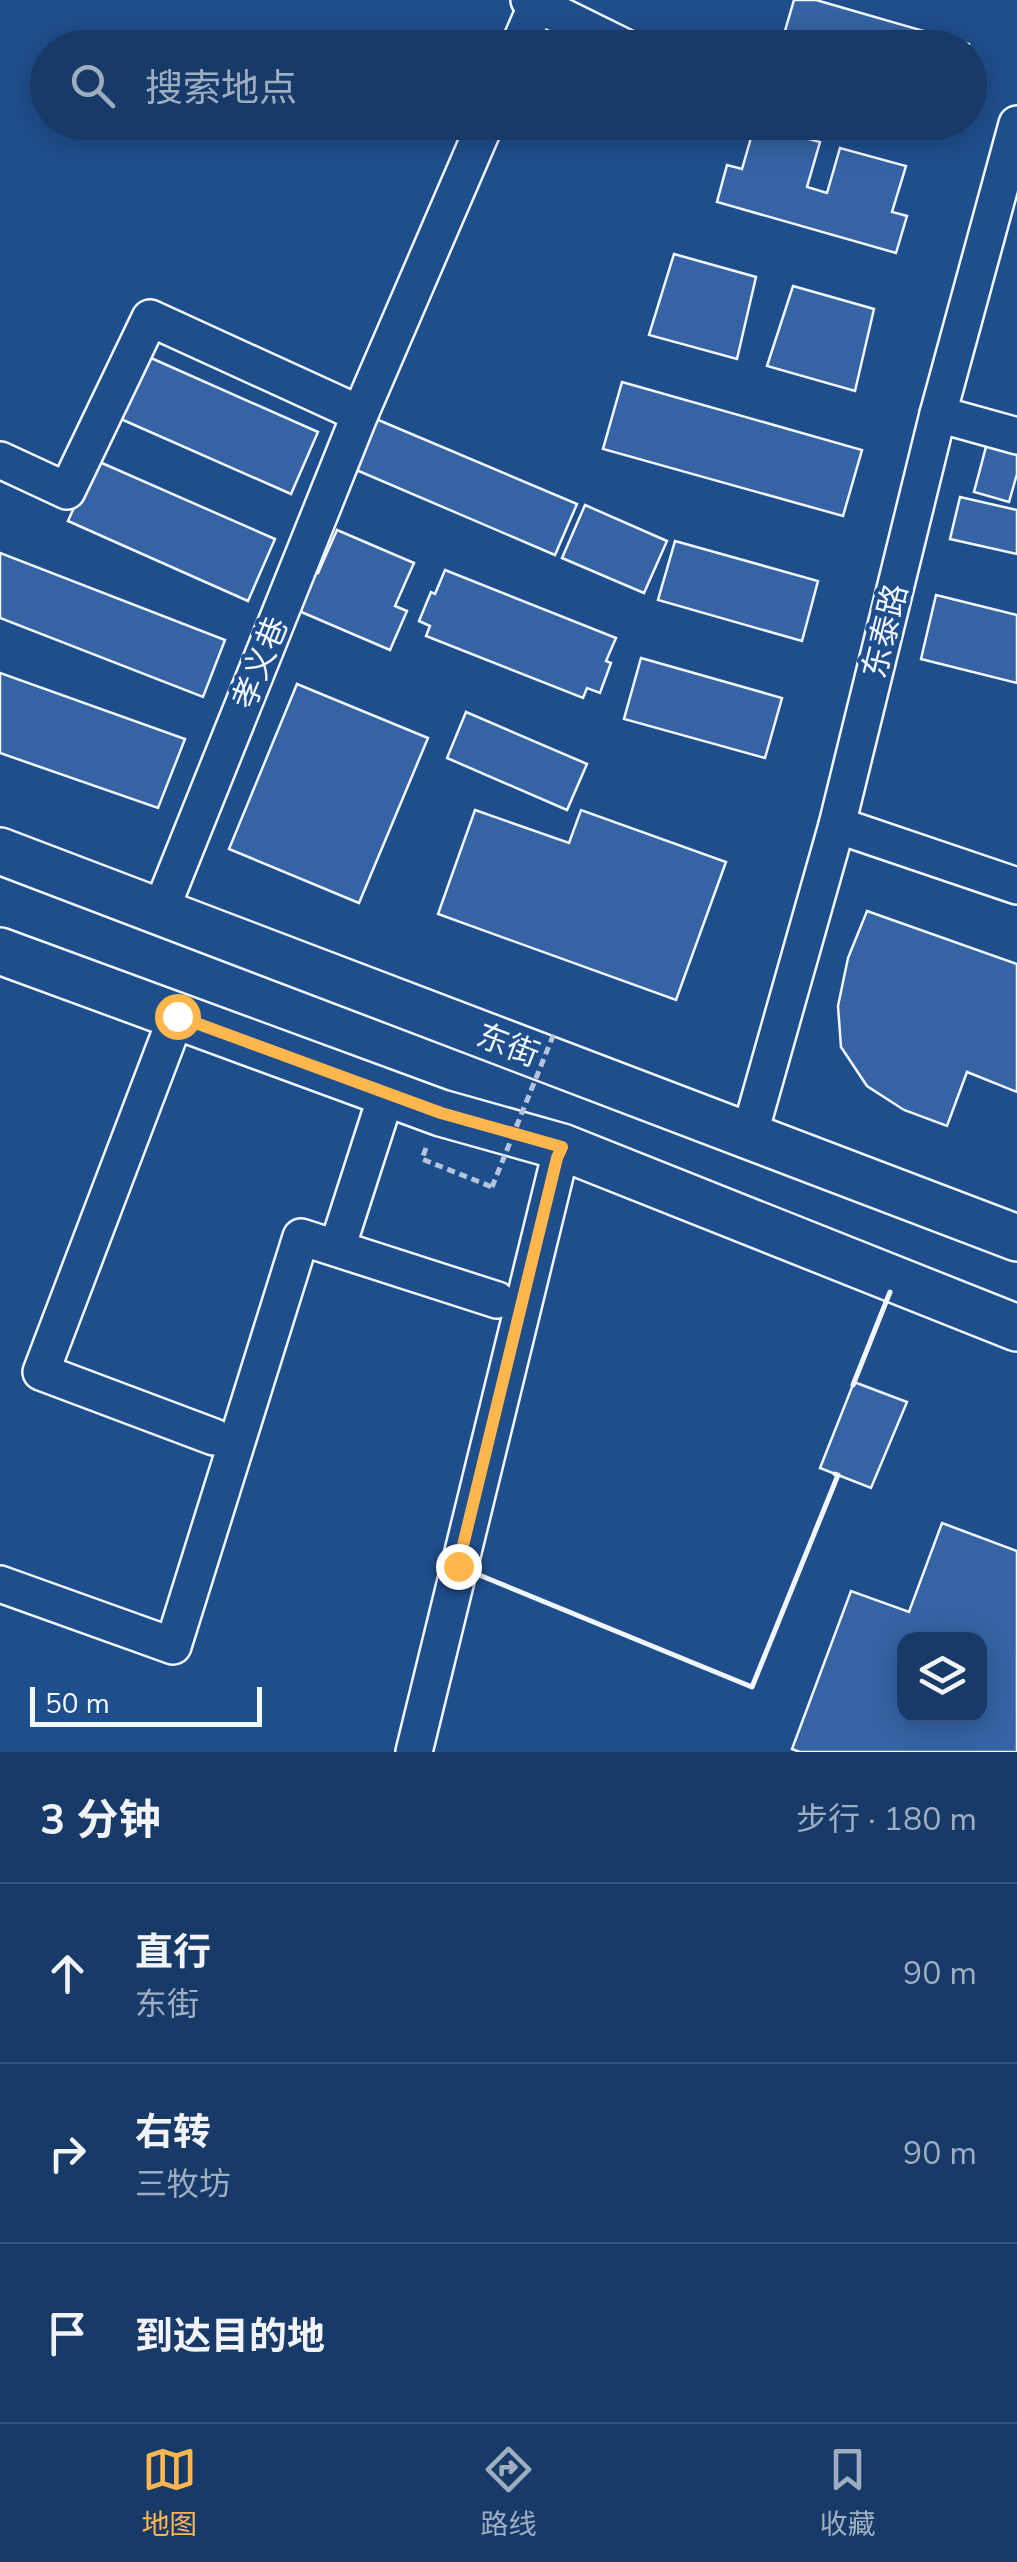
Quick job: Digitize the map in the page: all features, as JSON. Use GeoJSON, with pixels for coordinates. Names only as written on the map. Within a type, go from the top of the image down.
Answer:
{"type":"FeatureCollection","features":[{"type":"Feature","properties":{"kind":"main road","name":"东街"},"geometry":{"type":"LineString","coordinates":[[0,851],[1017,1238]]}},
{"type":"Feature","properties":{"kind":"main road"},"geometry":{"type":"LineString","coordinates":[[0,951],[441,1113],[562,1147],[1017,1328]]}},
{"type":"Feature","properties":{"kind":"street"},"geometry":{"type":"LineString","coordinates":[[524,30],[533,2],[590,30]]}},
{"type":"Feature","properties":{"kind":"street","name":"东泰路"},"geometry":{"type":"LineString","coordinates":[[749,1136],[837,825],[938,414],[1017,124]]}},
{"type":"Feature","properties":{"kind":"street","name":"孝义巷"},"geometry":{"type":"LineString","coordinates":[[160,912],[360,414],[478,140]]}},
{"type":"Feature","properties":{"kind":"street"},"geometry":{"type":"LineString","coordinates":[[0,460],[67,491],[150,318],[360,414]]}},
{"type":"Feature","properties":{"kind":"street"},"geometry":{"type":"LineString","coordinates":[[938,414],[1017,436]]}},
{"type":"Feature","properties":{"kind":"street"},"geometry":{"type":"LineString","coordinates":[[837,825],[1017,886]]}},
{"type":"Feature","properties":{"kind":"street"},"geometry":{"type":"LineString","coordinates":[[177,1016],[41,1372],[214,1438]]}},
{"type":"Feature","properties":{"kind":"street"},"geometry":{"type":"LineString","coordinates":[[337,1248],[386,1092]]}},
{"type":"Feature","properties":{"kind":"street"},"geometry":{"type":"LineString","coordinates":[[414,1752],[562,1147]]}},
{"type":"Feature","properties":{"kind":"street"},"geometry":{"type":"LineString","coordinates":[[0,1584],[172,1646],[301,1236],[497,1300]]}},
{"type":"Feature","properties":{"kind":"path"},"geometry":{"type":"LineString","coordinates":[[441,1113],[422,1159],[492,1187],[556,1031]]}},
{"type":"Feature","properties":{"kind":"building"},"geometry":{"type":"Polygon","coordinates":[[[794,0],[816,0],[920,30],[785,30],[794,0]]]}},
{"type":"Feature","properties":{"kind":"building"},"geometry":{"type":"Polygon","coordinates":[[[750,140],[820,142],[807,187],[827,193],[840,148],[906,166],[892,212],[907,216],[896,253],[717,202],[727,165],[742,169],[750,140]]]}},
{"type":"Feature","properties":{"kind":"building"},"geometry":{"type":"Polygon","coordinates":[[[674,254],[756,277],[737,359],[649,335],[674,254]]]}},
{"type":"Feature","properties":{"kind":"building"},"geometry":{"type":"Polygon","coordinates":[[[793,286],[874,309],[855,391],[767,366],[793,286]]]}},
{"type":"Feature","properties":{"kind":"building"},"geometry":{"type":"Polygon","coordinates":[[[142,354],[318,432],[291,494],[114,416],[142,354]]]}},
{"type":"Feature","properties":{"kind":"building"},"geometry":{"type":"Polygon","coordinates":[[[622,382],[862,450],[843,516],[603,449],[622,382]]]}},
{"type":"Feature","properties":{"kind":"building"},"geometry":{"type":"Polygon","coordinates":[[[376,419],[577,504],[555,555],[354,469],[376,419]]]}},
{"type":"Feature","properties":{"kind":"building"},"geometry":{"type":"Polygon","coordinates":[[[987,443],[1017,451],[1017,474],[1009,502],[974,492],[987,443]]]}},
{"type":"Feature","properties":{"kind":"building"},"geometry":{"type":"Polygon","coordinates":[[[95,460],[275,539],[248,601],[68,521],[95,460]]]}},
{"type":"Feature","properties":{"kind":"building"},"geometry":{"type":"Polygon","coordinates":[[[960,497],[1017,510],[1017,554],[950,539],[960,497]]]}},
{"type":"Feature","properties":{"kind":"building"},"geometry":{"type":"Polygon","coordinates":[[[585,505],[667,541],[644,593],[562,558],[585,505]]]}},
{"type":"Feature","properties":{"kind":"building"},"geometry":{"type":"Polygon","coordinates":[[[337,530],[414,563],[395,606],[407,611],[390,650],[292,608],[309,569],[318,573],[337,530]]]}},
{"type":"Feature","properties":{"kind":"building"},"geometry":{"type":"Polygon","coordinates":[[[675,541],[818,581],[802,641],[658,600],[675,541]]]}},
{"type":"Feature","properties":{"kind":"building"},"geometry":{"type":"Polygon","coordinates":[[[0,553],[225,640],[203,697],[0,618],[0,553]]]}},
{"type":"Feature","properties":{"kind":"building"},"geometry":{"type":"Polygon","coordinates":[[[445,570],[616,638],[606,661],[611,663],[600,693],[587,688],[583,698],[426,636],[430,626],[419,621],[445,570]]]}},
{"type":"Feature","properties":{"kind":"building"},"geometry":{"type":"Polygon","coordinates":[[[936,595],[1017,615],[1017,683],[921,659],[936,595]]]}},
{"type":"Feature","properties":{"kind":"building"},"geometry":{"type":"Polygon","coordinates":[[[641,658],[782,698],[765,758],[624,719],[641,658]]]}},
{"type":"Feature","properties":{"kind":"building"},"geometry":{"type":"Polygon","coordinates":[[[0,673],[185,739],[158,808],[0,753],[0,673]]]}},
{"type":"Feature","properties":{"kind":"building"},"geometry":{"type":"Polygon","coordinates":[[[297,684],[428,738],[359,903],[229,849],[297,684]]]}},
{"type":"Feature","properties":{"kind":"building"},"geometry":{"type":"Polygon","coordinates":[[[466,712],[587,764],[567,810],[447,758],[466,712]]]}},
{"type":"Feature","properties":{"kind":"building"},"geometry":{"type":"Polygon","coordinates":[[[475,810],[569,843],[581,810],[726,862],[676,1000],[438,914],[475,810]]]}},
{"type":"Feature","properties":{"kind":"building"},"geometry":{"type":"Polygon","coordinates":[[[867,911],[1017,964],[1017,1092],[967,1072],[947,1126],[904,1110],[867,1086],[841,1047],[838,1006],[848,958],[867,911]]]}},
{"type":"Feature","properties":{"kind":"building"},"geometry":{"type":"Polygon","coordinates":[[[854,1382],[907,1402],[871,1488],[820,1468],[854,1382]]]}},
{"type":"Feature","properties":{"kind":"building"},"geometry":{"type":"Polygon","coordinates":[[[942,1523],[1017,1551],[1017,1752],[792,1749],[851,1591],[909,1612],[942,1523]]]}},
{"type":"Feature","properties":{"kind":"wall"},"geometry":{"type":"LineString","coordinates":[[853,1385],[890,1292]]}},
{"type":"Feature","properties":{"kind":"wall"},"geometry":{"type":"LineString","coordinates":[[467,1570],[752,1687],[838,1475],[835,1474]]}},
{"type":"Feature","properties":{"kind":"route"},"geometry":{"type":"LineString","coordinates":[[177,1016],[441,1113],[562,1147],[458,1566]]}}]}
